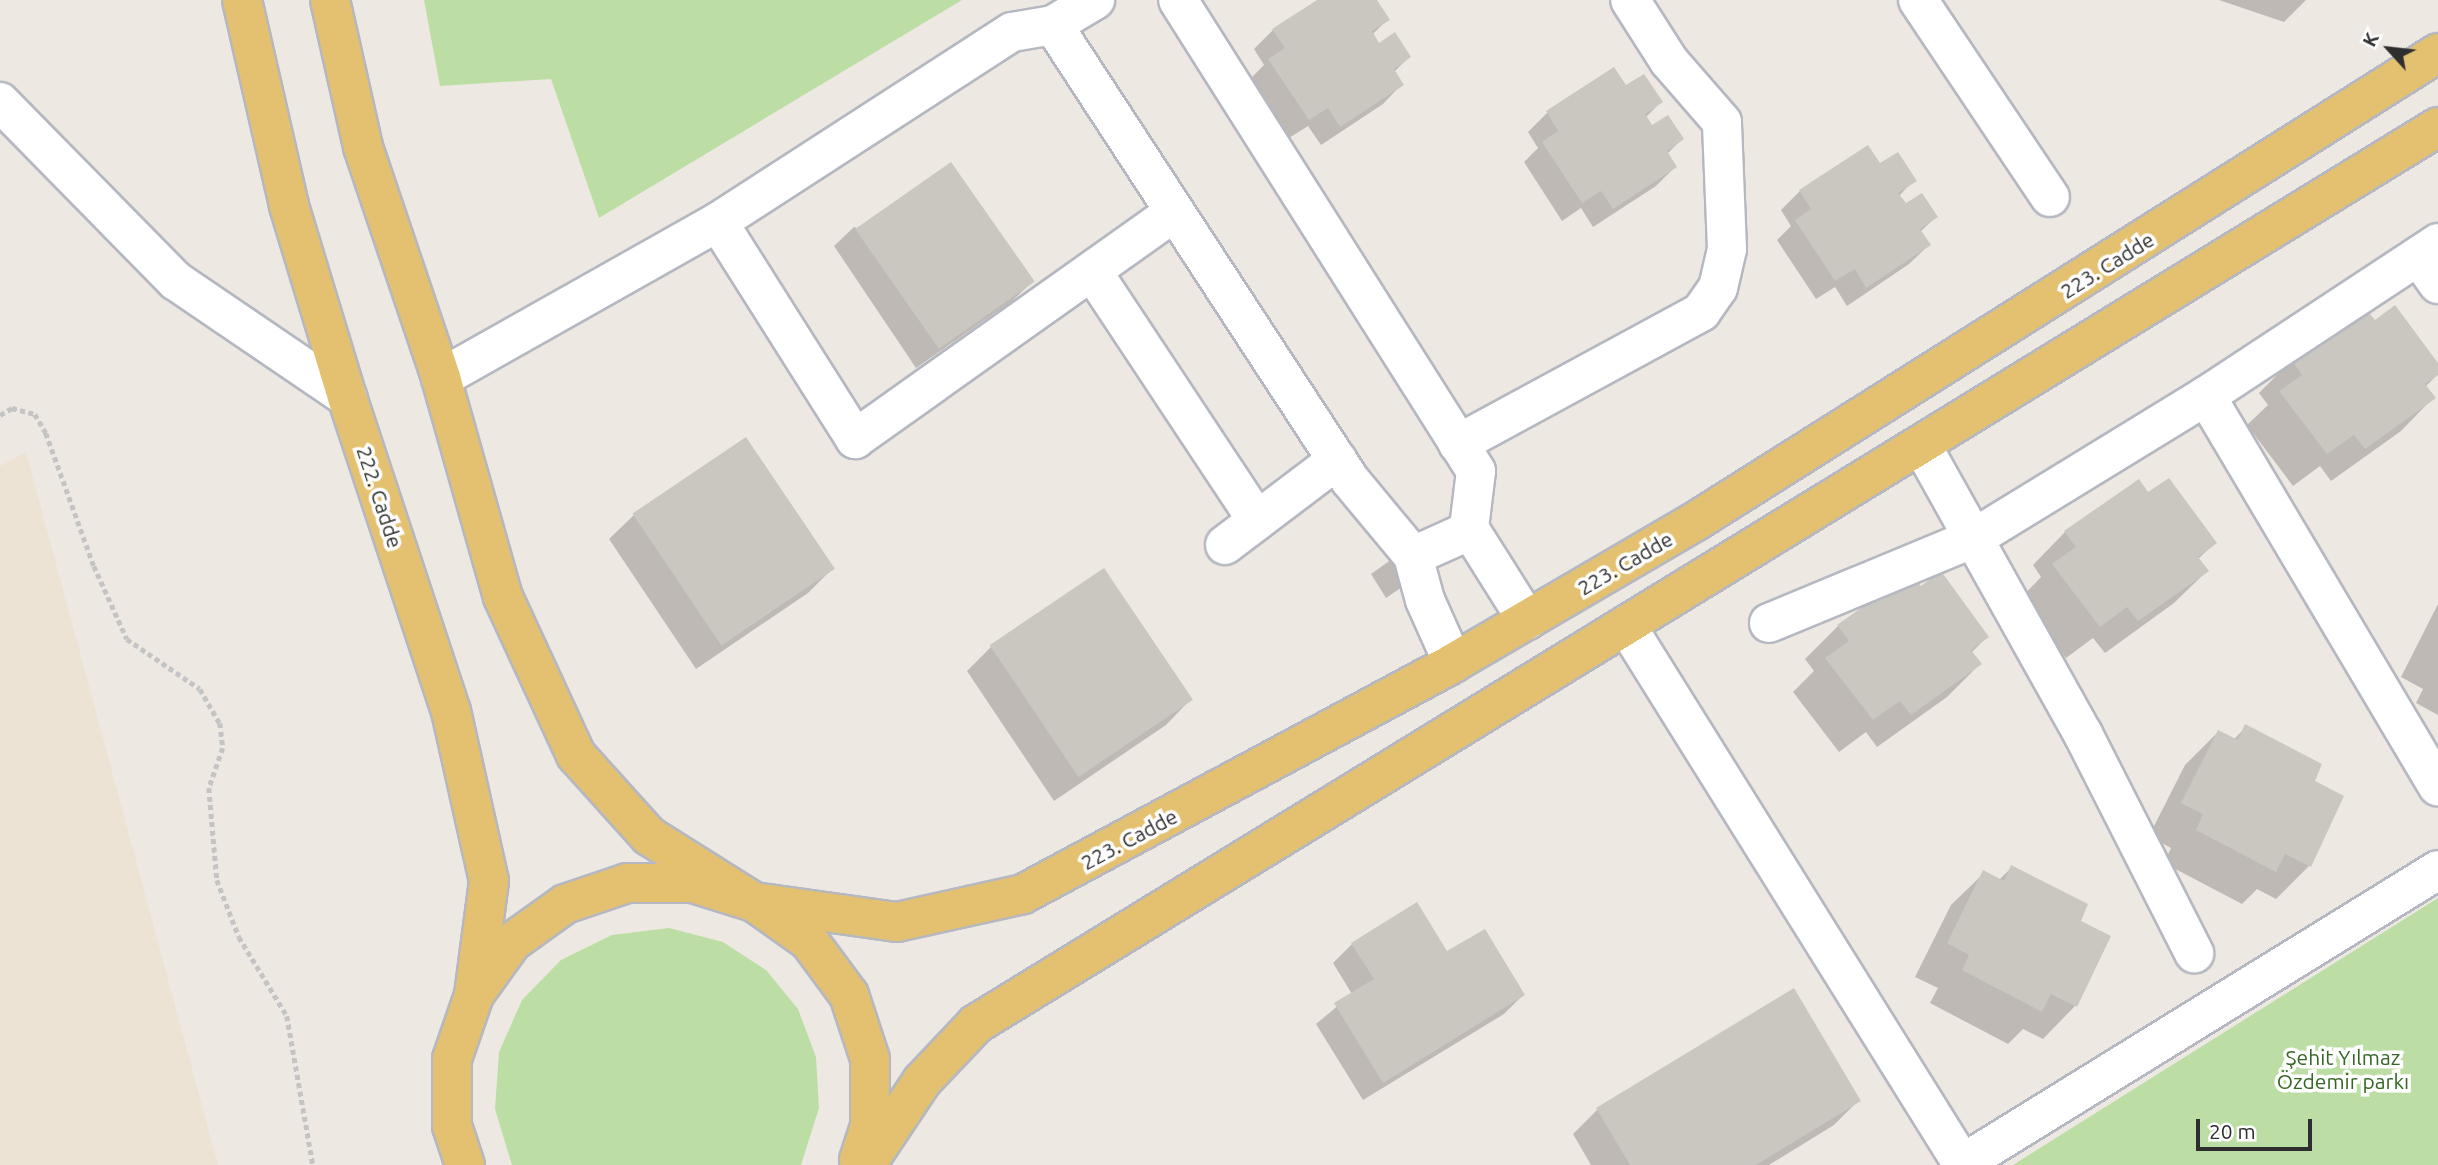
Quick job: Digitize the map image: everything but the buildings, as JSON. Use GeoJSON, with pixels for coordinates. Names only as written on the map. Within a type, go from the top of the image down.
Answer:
{"type":"FeatureCollection","features":[{"type":"Feature","properties":{"kind":"main road","name":"222. Cadde"},"geometry":{"type":"LineString","coordinates":[[242,0],[289,206],[346,397],[451,711],[489,881],[474,995]]}},
{"type":"Feature","properties":{"kind":"main road"},"geometry":{"type":"LineString","coordinates":[[330,0],[363,147],[442,378],[503,597],[576,755],[649,836],[754,902],[809,941],[849,995],[870,1059],[870,1126],[857,1165]]}},
{"type":"Feature","properties":{"kind":"main road","name":"223. Cadde"},"geometry":{"type":"LineString","coordinates":[[754,902],[897,922],[1023,894],[1453,663],[1696,521],[2102,269],[2438,53]]}},
{"type":"Feature","properties":{"kind":"main road"},"geometry":{"type":"LineString","coordinates":[[866,1165],[922,1081],[976,1024],[2438,127]]}},
{"type":"Feature","properties":{"kind":"main road"},"geometry":{"type":"LineString","coordinates":[[465,1165],[452,1126],[452,1059],[474,995],[512,942],[578,900],[627,883],[692,883],[754,902]]}},
{"type":"Feature","properties":{"kind":"street"},"geometry":{"type":"LineString","coordinates":[[442,378],[718,222],[1012,32],[1054,25],[1095,0]]}},
{"type":"Feature","properties":{"kind":"street"},"geometry":{"type":"LineString","coordinates":[[1178,0],[1476,471],[1469,527],[1527,620]]}},
{"type":"Feature","properties":{"kind":"street"},"geometry":{"type":"LineString","coordinates":[[1458,444],[1701,313],[1717,288],[1727,249],[1722,122],[1669,61],[1630,0]]}},
{"type":"Feature","properties":{"kind":"street"},"geometry":{"type":"LineString","coordinates":[[1918,0],[2050,197]]}},
{"type":"Feature","properties":{"kind":"street"},"geometry":{"type":"LineString","coordinates":[[1054,25],[1337,460],[1413,556],[1425,600],[1453,663]]}},
{"type":"Feature","properties":{"kind":"street"},"geometry":{"type":"LineString","coordinates":[[0,102],[176,281],[346,397]]}},
{"type":"Feature","properties":{"kind":"street"},"geometry":{"type":"LineString","coordinates":[[718,222],[855,439],[1175,212]]}},
{"type":"Feature","properties":{"kind":"street"},"geometry":{"type":"LineString","coordinates":[[1769,623],[1974,538],[2431,261]]}},
{"type":"Feature","properties":{"kind":"street"},"geometry":{"type":"LineString","coordinates":[[1092,271],[1257,520]]}},
{"type":"Feature","properties":{"kind":"street"},"geometry":{"type":"LineString","coordinates":[[2206,396],[2438,786]]}},
{"type":"Feature","properties":{"kind":"street"},"geometry":{"type":"LineString","coordinates":[[1922,446],[2083,734],[2194,953]]}},
{"type":"Feature","properties":{"kind":"street"},"geometry":{"type":"LineString","coordinates":[[1224,545],[1337,460]]}},
{"type":"Feature","properties":{"kind":"street"},"geometry":{"type":"LineString","coordinates":[[1413,556],[1469,527]]}},
{"type":"Feature","properties":{"kind":"street"},"geometry":{"type":"LineString","coordinates":[[1626,625],[1962,1164],[2438,870]]}},
{"type":"Feature","properties":{"kind":"path"},"geometry":{"type":"LineString","coordinates":[[0,415],[12,408],[35,414],[46,433],[103,589],[127,639],[200,689],[220,723],[223,748],[209,788],[217,880],[240,937],[287,1016],[313,1165]]}},
{"type":"Feature","properties":{"kind":"shaded area"},"geometry":{"type":"Polygon","coordinates":[[[26,452],[218,1165],[0,1165],[0,466],[26,452]]]}},
{"type":"Feature","properties":{"kind":"green space"},"geometry":{"type":"Polygon","coordinates":[[[424,0],[962,0],[599,218],[551,79],[440,86],[424,0]]]}},
{"type":"Feature","properties":{"kind":"green space","name":"Şehit Yılmaz Özdemir parkı"},"geometry":{"type":"Polygon","coordinates":[[[2438,898],[2438,1165],[2013,1165],[2438,898]]]}},
{"type":"Feature","properties":{"kind":"green space"},"geometry":{"type":"Polygon","coordinates":[[[669,928],[723,942],[766,970],[798,1009],[816,1057],[819,1108],[801,1165],[512,1165],[495,1109],[499,1052],[522,1000],[561,960],[612,935],[669,928]]]}}]}
